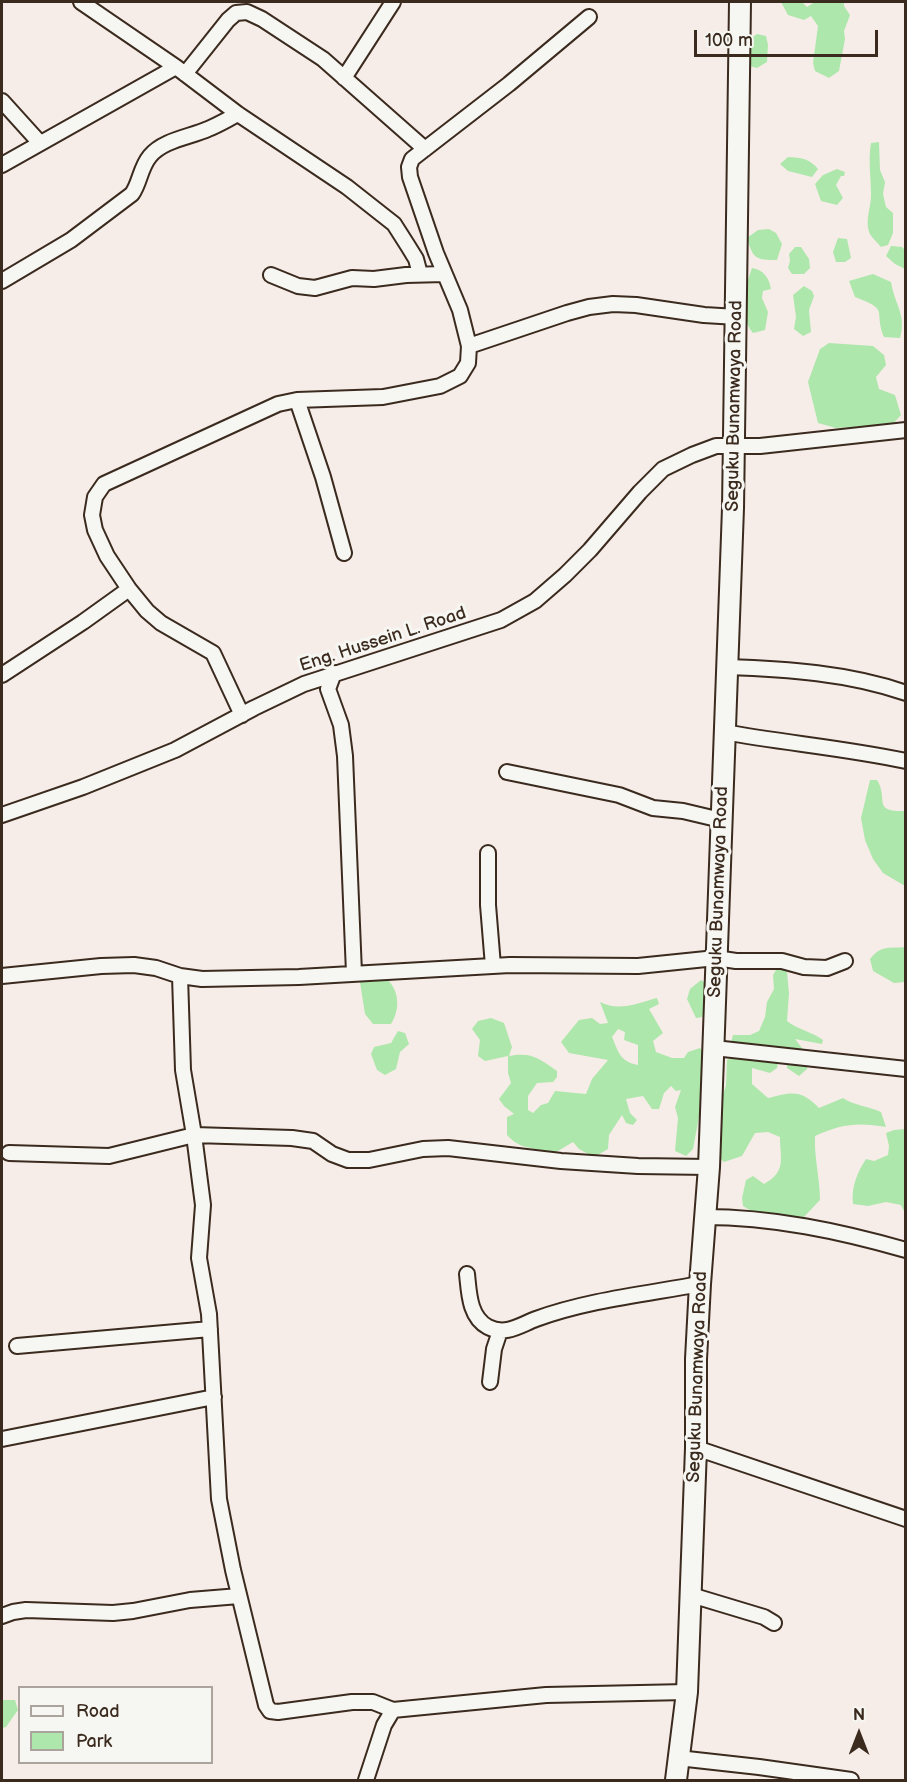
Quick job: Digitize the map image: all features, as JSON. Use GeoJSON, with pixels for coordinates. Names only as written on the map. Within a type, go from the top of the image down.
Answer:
{"type":"FeatureCollection","features":[{"type":"Feature","properties":{"kind":"main road","name":"Seguku Bunamwaya Road"},"geometry":{"type":"LineString","coordinates":[[676,1780],[687,1692],[700,1284],[709,1167],[714,1048],[735,445],[740,2]]}},
{"type":"Feature","properties":{"kind":"street"},"geometry":{"type":"LineString","coordinates":[[81,2],[181,71],[238,114],[347,186],[394,224],[416,259],[420,274]]}},
{"type":"Feature","properties":{"kind":"street"},"geometry":{"type":"LineString","coordinates":[[344,78],[393,2]]}},
{"type":"Feature","properties":{"kind":"street"},"geometry":{"type":"LineString","coordinates":[[2,165],[40,143],[181,71],[228,20],[236,13],[247,12],[262,19],[323,59],[425,149]]}},
{"type":"Feature","properties":{"kind":"street"},"geometry":{"type":"LineString","coordinates":[[242,715],[213,653],[154,618],[129,589],[107,556],[95,530],[92,515],[95,497],[104,484],[278,404],[297,399],[383,397],[440,386],[460,376],[468,363],[469,346],[460,310],[444,274],[410,177],[409,167],[412,159],[509,84],[589,17]]}},
{"type":"Feature","properties":{"kind":"street"},"geometry":{"type":"LineString","coordinates":[[2,101],[40,143]]}},
{"type":"Feature","properties":{"kind":"street"},"geometry":{"type":"LineString","coordinates":[[2,281],[71,240],[132,194],[136,189],[143,165],[162,146],[213,127],[238,114]]}},
{"type":"Feature","properties":{"kind":"street"},"geometry":{"type":"LineString","coordinates":[[271,275],[298,286],[315,288],[352,278],[374,279],[444,274]]}},
{"type":"Feature","properties":{"kind":"street"},"geometry":{"type":"LineString","coordinates":[[469,346],[589,307],[613,304],[704,315],[737,316]]}},
{"type":"Feature","properties":{"kind":"street"},"geometry":{"type":"LineString","coordinates":[[297,399],[323,477],[344,553]]}},
{"type":"Feature","properties":{"kind":"street","name":"Eng. Hussein L. Road"},"geometry":{"type":"LineString","coordinates":[[2,815],[83,788],[175,750],[283,693],[334,674],[501,620],[519,611],[535,601],[590,550],[663,469],[692,454],[716,446],[760,446],[906,430]]}},
{"type":"Feature","properties":{"kind":"street"},"geometry":{"type":"LineString","coordinates":[[2,675],[129,589]]}},
{"type":"Feature","properties":{"kind":"street"},"geometry":{"type":"LineString","coordinates":[[726,667],[769,669],[878,683],[906,693]]}},
{"type":"Feature","properties":{"kind":"street"},"geometry":{"type":"LineString","coordinates":[[334,674],[328,688],[341,725],[345,756],[354,973]]}},
{"type":"Feature","properties":{"kind":"street"},"geometry":{"type":"LineString","coordinates":[[724,732],[774,741],[859,751],[906,761]]}},
{"type":"Feature","properties":{"kind":"street"},"geometry":{"type":"LineString","coordinates":[[507,772],[619,795],[653,808],[683,811],[721,820]]}},
{"type":"Feature","properties":{"kind":"street"},"geometry":{"type":"LineString","coordinates":[[488,853],[488,905],[493,966]]}},
{"type":"Feature","properties":{"kind":"street"},"geometry":{"type":"LineString","coordinates":[[2,976],[134,965],[202,979],[493,966],[638,966],[716,958],[736,961],[783,961],[804,967],[827,968],[845,961]]}},
{"type":"Feature","properties":{"kind":"street"},"geometry":{"type":"LineString","coordinates":[[180,976],[183,1070],[203,1205],[199,1258],[210,1329],[219,1499],[239,1596],[270,1711],[278,1712],[352,1702],[373,1702],[393,1710],[546,1695],[687,1692]]}},
{"type":"Feature","properties":{"kind":"street"},"geometry":{"type":"LineString","coordinates":[[714,1048],[906,1069]]}},
{"type":"Feature","properties":{"kind":"street"},"geometry":{"type":"LineString","coordinates":[[9,1153],[109,1156],[194,1135],[313,1141],[332,1154],[348,1160],[369,1160],[394,1154],[442,1148],[561,1161],[638,1166],[709,1167]]}},
{"type":"Feature","properties":{"kind":"street"},"geometry":{"type":"LineString","coordinates":[[705,1216],[742,1217],[800,1224],[906,1250]]}},
{"type":"Feature","properties":{"kind":"street"},"geometry":{"type":"LineString","coordinates":[[467,1274],[470,1301],[476,1314],[487,1327],[500,1331],[514,1330],[536,1319],[594,1304],[700,1284]]}},
{"type":"Feature","properties":{"kind":"street"},"geometry":{"type":"LineString","coordinates":[[16,1346],[210,1329]]}},
{"type":"Feature","properties":{"kind":"street"},"geometry":{"type":"LineString","coordinates":[[490,1382],[494,1349],[500,1331]]}},
{"type":"Feature","properties":{"kind":"street"},"geometry":{"type":"LineString","coordinates":[[2,1439],[214,1397]]}},
{"type":"Feature","properties":{"kind":"street"},"geometry":{"type":"LineString","coordinates":[[696,1448],[906,1519]]}},
{"type":"Feature","properties":{"kind":"street"},"geometry":{"type":"LineString","coordinates":[[691,1594],[764,1617],[774,1623]]}},
{"type":"Feature","properties":{"kind":"street"},"geometry":{"type":"LineString","coordinates":[[2,1616],[26,1610],[113,1613],[190,1600],[239,1596]]}},
{"type":"Feature","properties":{"kind":"street"},"geometry":{"type":"LineString","coordinates":[[366,1780],[384,1725],[393,1710]]}},
{"type":"Feature","properties":{"kind":"street"},"geometry":{"type":"LineString","coordinates":[[678,1758],[851,1780]]}},
{"type":"Feature","properties":{"kind":"green space"},"geometry":{"type":"Polygon","coordinates":[[[781,2],[802,2],[807,7],[815,2],[844,2],[850,15],[844,31],[845,39],[839,71],[829,78],[815,71],[813,63],[818,26],[811,16],[804,20],[788,15],[781,2]]]}},
{"type":"Feature","properties":{"kind":"green space"},"geometry":{"type":"Polygon","coordinates":[[[757,34],[766,36],[768,45],[767,62],[757,68],[746,65],[747,41],[757,34]]]}},
{"type":"Feature","properties":{"kind":"green space"},"geometry":{"type":"Polygon","coordinates":[[[879,142],[880,170],[885,182],[883,194],[886,207],[893,213],[893,233],[888,245],[881,247],[870,234],[868,227],[871,195],[871,143],[879,142]]]}},
{"type":"Feature","properties":{"kind":"green space"},"geometry":{"type":"Polygon","coordinates":[[[788,157],[801,158],[818,169],[812,177],[788,171],[780,164],[788,157]]]}},
{"type":"Feature","properties":{"kind":"green space"},"geometry":{"type":"Polygon","coordinates":[[[837,169],[845,172],[836,185],[843,198],[837,205],[821,201],[815,184],[823,175],[837,169]]]}},
{"type":"Feature","properties":{"kind":"green space"},"geometry":{"type":"Polygon","coordinates":[[[769,229],[776,233],[782,244],[777,260],[764,260],[756,257],[747,238],[758,230],[769,229]]]}},
{"type":"Feature","properties":{"kind":"green space"},"geometry":{"type":"Polygon","coordinates":[[[838,238],[847,239],[851,258],[845,262],[836,262],[833,252],[838,238]]]}},
{"type":"Feature","properties":{"kind":"green space"},"geometry":{"type":"Polygon","coordinates":[[[891,246],[902,247],[905,250],[905,269],[886,256],[891,246]]]}},
{"type":"Feature","properties":{"kind":"green space"},"geometry":{"type":"Polygon","coordinates":[[[795,247],[801,247],[809,259],[810,268],[804,274],[792,274],[788,268],[789,254],[795,247]]]}},
{"type":"Feature","properties":{"kind":"green space"},"geometry":{"type":"Polygon","coordinates":[[[752,268],[765,275],[771,289],[763,291],[762,298],[768,312],[765,330],[753,333],[748,326],[744,310],[745,293],[752,268]]]}},
{"type":"Feature","properties":{"kind":"green space"},"geometry":{"type":"Polygon","coordinates":[[[873,274],[891,282],[902,322],[900,338],[884,337],[877,308],[855,297],[849,281],[873,274]]]}},
{"type":"Feature","properties":{"kind":"green space"},"geometry":{"type":"Polygon","coordinates":[[[804,286],[812,291],[814,296],[809,310],[811,332],[803,336],[794,329],[796,317],[793,295],[804,286]]]}},
{"type":"Feature","properties":{"kind":"green space"},"geometry":{"type":"Polygon","coordinates":[[[829,343],[873,346],[884,355],[886,365],[876,377],[879,389],[895,395],[901,415],[892,425],[836,428],[818,423],[808,382],[820,349],[829,343]]]}},
{"type":"Feature","properties":{"kind":"green space"},"geometry":{"type":"Polygon","coordinates":[[[870,780],[877,780],[884,807],[895,811],[905,811],[905,886],[883,873],[873,859],[865,840],[861,818],[870,780]]]}},
{"type":"Feature","properties":{"kind":"green space"},"geometry":{"type":"Polygon","coordinates":[[[905,947],[905,982],[894,983],[873,971],[870,959],[878,951],[905,947]]]}},
{"type":"Feature","properties":{"kind":"green space"},"geometry":{"type":"Polygon","coordinates":[[[779,965],[787,972],[789,993],[787,1021],[823,1040],[822,1044],[795,1039],[809,1057],[807,1069],[799,1076],[787,1068],[786,1047],[780,1051],[777,1068],[770,1073],[752,1068],[752,1084],[768,1098],[796,1094],[807,1098],[819,1108],[843,1098],[881,1112],[886,1127],[850,1125],[815,1136],[820,1200],[804,1217],[756,1214],[743,1206],[742,1198],[746,1180],[753,1176],[764,1184],[779,1169],[781,1164],[780,1137],[768,1132],[755,1133],[742,1156],[724,1162],[706,1146],[705,1122],[722,1098],[726,1085],[727,1060],[737,1055],[731,1043],[733,1035],[750,1035],[759,1031],[765,1017],[767,1002],[774,989],[773,975],[779,965]]]}},
{"type":"Feature","properties":{"kind":"green space"},"geometry":{"type":"Polygon","coordinates":[[[386,978],[396,994],[396,1012],[391,1024],[373,1024],[365,1014],[360,982],[363,979],[386,978]]]}},
{"type":"Feature","properties":{"kind":"green space"},"geometry":{"type":"Polygon","coordinates":[[[701,980],[707,984],[705,1008],[702,1017],[696,1018],[687,999],[690,989],[701,980]]]}},
{"type":"Feature","properties":{"kind":"green space"},"geometry":{"type":"Polygon","coordinates":[[[657,998],[659,1004],[649,1009],[663,1033],[653,1041],[656,1052],[672,1058],[684,1058],[688,1052],[700,1048],[704,1053],[701,1106],[693,1149],[686,1156],[675,1151],[678,1118],[675,1107],[681,1090],[676,1091],[671,1086],[664,1093],[659,1109],[652,1109],[643,1096],[626,1099],[630,1113],[637,1120],[633,1125],[626,1123],[622,1115],[609,1135],[608,1149],[594,1157],[579,1149],[573,1142],[553,1154],[517,1144],[507,1135],[507,1117],[514,1114],[499,1099],[511,1083],[508,1073],[508,1056],[485,1061],[478,1056],[480,1040],[472,1029],[478,1021],[491,1018],[504,1023],[512,1047],[509,1056],[534,1057],[557,1071],[557,1077],[553,1082],[537,1083],[528,1096],[528,1110],[533,1113],[541,1105],[548,1103],[555,1091],[586,1094],[592,1079],[608,1060],[569,1053],[561,1042],[579,1020],[592,1018],[600,1024],[608,1023],[600,1002],[621,1006],[657,998]],[[618,1029],[612,1037],[623,1059],[638,1065],[638,1045],[624,1040],[625,1032],[618,1029]]]}},
{"type":"Feature","properties":{"kind":"green space"},"geometry":{"type":"Polygon","coordinates":[[[398,1031],[405,1033],[409,1044],[400,1052],[396,1069],[385,1075],[377,1070],[371,1054],[374,1047],[391,1043],[398,1031]]]}},
{"type":"Feature","properties":{"kind":"green space"},"geometry":{"type":"Polygon","coordinates":[[[905,1129],[905,1213],[901,1205],[886,1202],[868,1206],[853,1204],[855,1180],[866,1159],[874,1161],[888,1155],[889,1146],[886,1133],[905,1129]]]}},
{"type":"Feature","properties":{"kind":"green space"},"geometry":{"type":"Polygon","coordinates":[[[2,1700],[15,1700],[18,1710],[6,1727],[2,1728],[2,1700]]]}}]}
